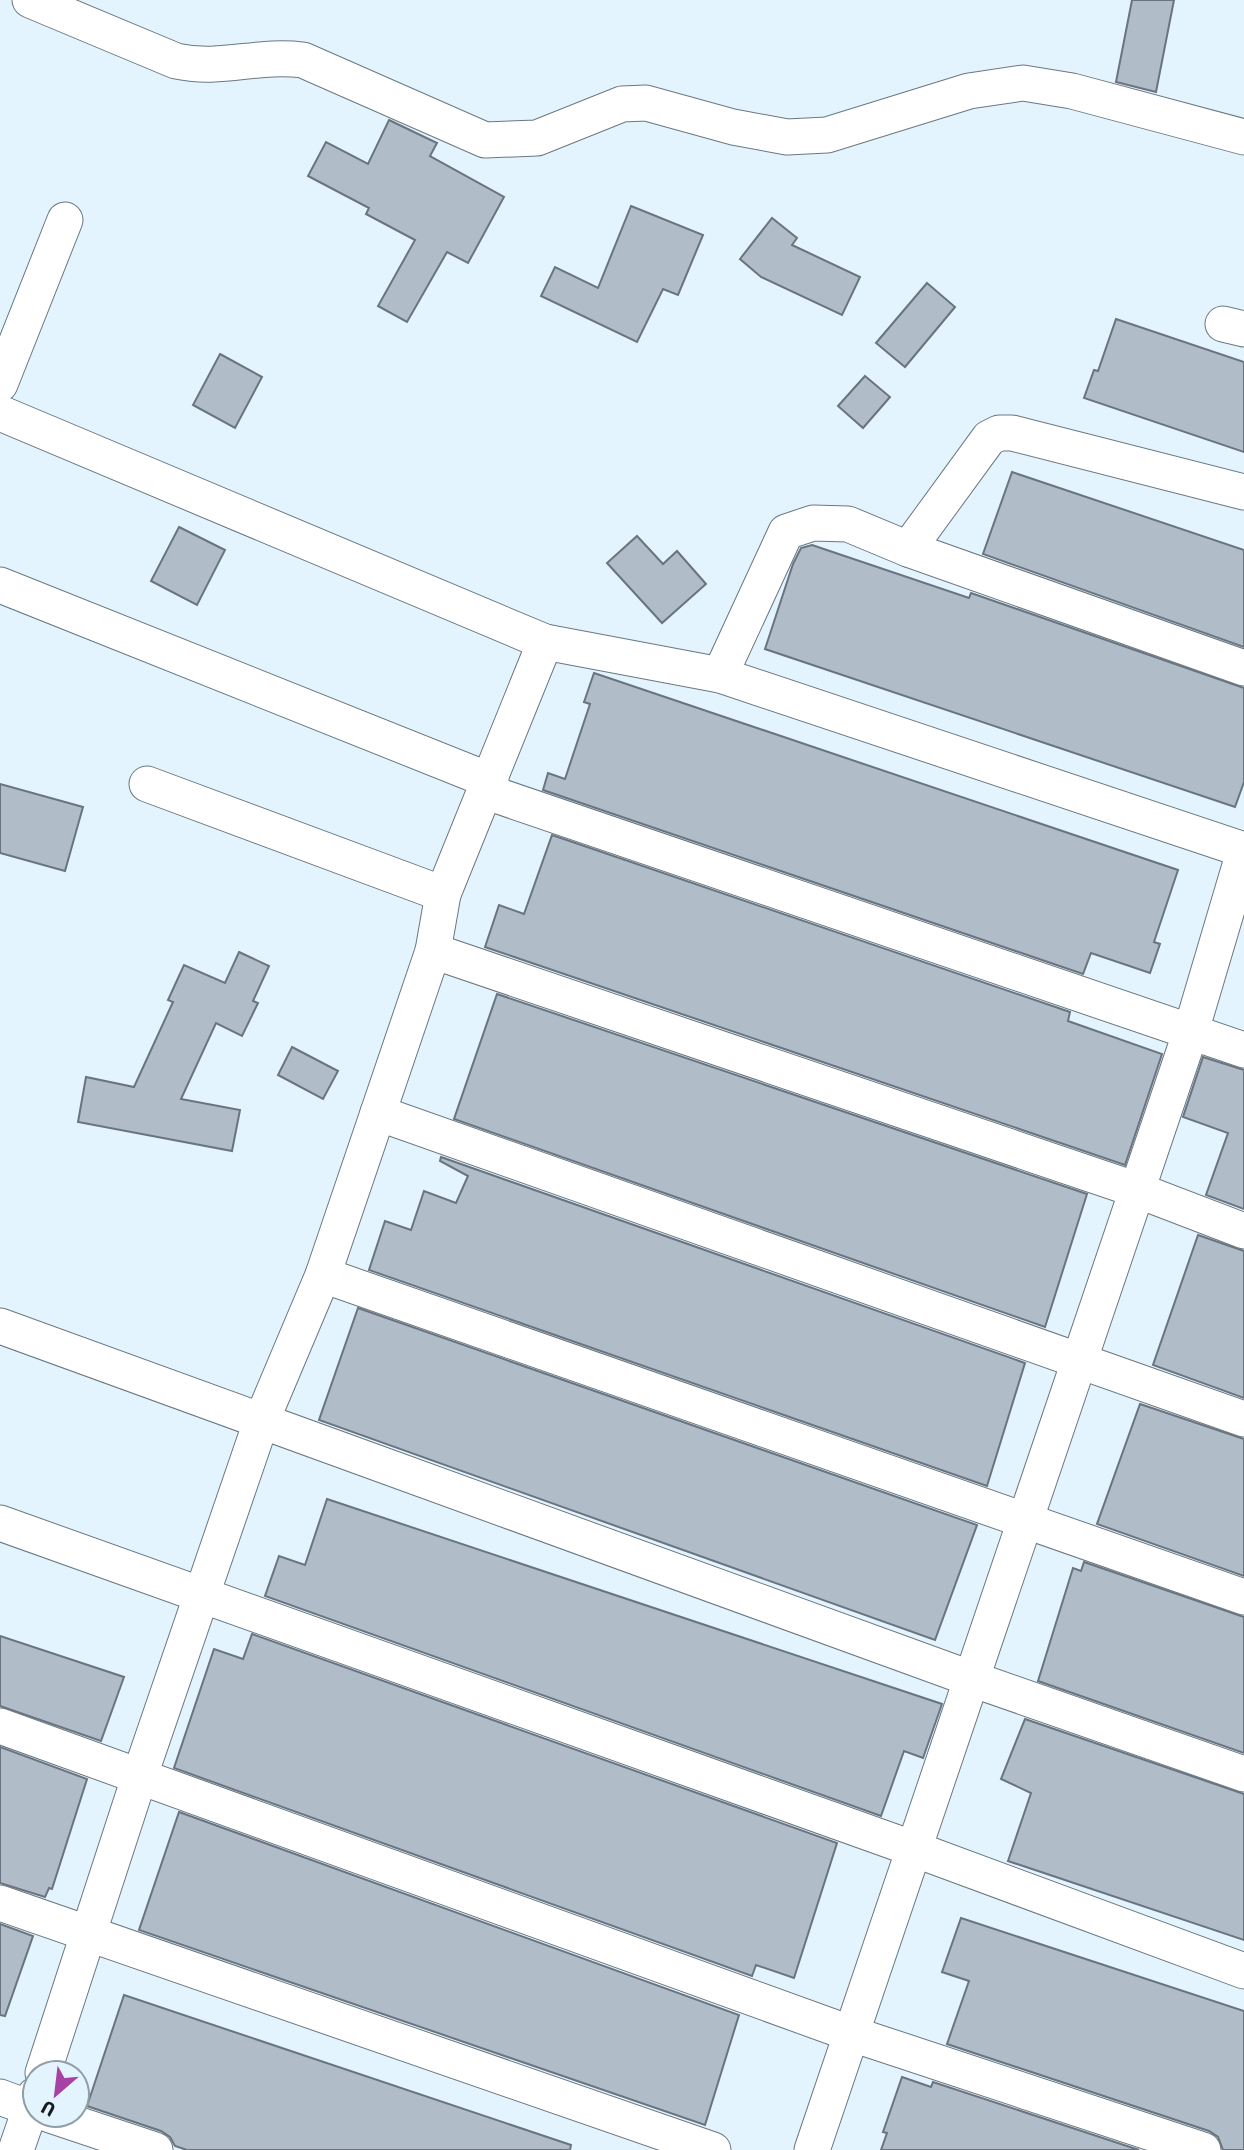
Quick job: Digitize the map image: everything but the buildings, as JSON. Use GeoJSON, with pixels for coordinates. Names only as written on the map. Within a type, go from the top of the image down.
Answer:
{"type":"FeatureCollection","features":[{"type":"Feature","properties":{"kind":"street"},"geometry":{"type":"LineString","coordinates":[[30,0],[176,61],[198,66],[220,66],[274,56],[303,60],[485,139],[537,138],[622,104],[646,103],[733,127],[787,137],[827,135],[969,91],[1023,83],[1072,91],[1244,137]]}},
{"type":"Feature","properties":{"kind":"street"},"geometry":{"type":"LineString","coordinates":[[0,384],[65,220]]}},
{"type":"Feature","properties":{"kind":"street"},"geometry":{"type":"LineString","coordinates":[[0,413],[545,642],[720,675],[1244,851],[1191,1031],[812,2150]]}},
{"type":"Feature","properties":{"kind":"street"},"geometry":{"type":"LineString","coordinates":[[908,549],[989,438],[999,433],[1244,492]]}},
{"type":"Feature","properties":{"kind":"street"},"geometry":{"type":"LineString","coordinates":[[720,675],[786,533],[813,523],[848,524],[908,549],[1244,668]]}},
{"type":"Feature","properties":{"kind":"street"},"geometry":{"type":"LineString","coordinates":[[0,585],[489,786],[1244,1050]]}},
{"type":"Feature","properties":{"kind":"street"},"geometry":{"type":"LineString","coordinates":[[48,2059],[201,1593],[261,1422],[323,1275],[433,951],[443,894],[489,786],[545,642]]}},
{"type":"Feature","properties":{"kind":"street"},"geometry":{"type":"LineString","coordinates":[[147,784],[443,894]]}},
{"type":"Feature","properties":{"kind":"street"},"geometry":{"type":"LineString","coordinates":[[433,951],[1137,1190],[1244,1231]]}},
{"type":"Feature","properties":{"kind":"street"},"geometry":{"type":"LineString","coordinates":[[378,1113],[1244,1419]]}},
{"type":"Feature","properties":{"kind":"street"},"geometry":{"type":"LineString","coordinates":[[323,1275],[1244,1597]]}},
{"type":"Feature","properties":{"kind":"street"},"geometry":{"type":"LineString","coordinates":[[0,1326],[972,1679],[1244,1774]]}},
{"type":"Feature","properties":{"kind":"street"},"geometry":{"type":"LineString","coordinates":[[0,1523],[914,1849],[1244,1971]]}},
{"type":"Feature","properties":{"kind":"street"},"geometry":{"type":"LineString","coordinates":[[0,1726],[852,2034],[1203,2150]]}},
{"type":"Feature","properties":{"kind":"street"},"geometry":{"type":"LineString","coordinates":[[0,1903],[713,2150]]}},
{"type":"Feature","properties":{"kind":"street"},"geometry":{"type":"LineString","coordinates":[[91,2127],[155,2150]]}},
{"type":"Feature","properties":{"kind":"street"},"geometry":{"type":"LineString","coordinates":[[16,2150],[23,2129]]}}]}
